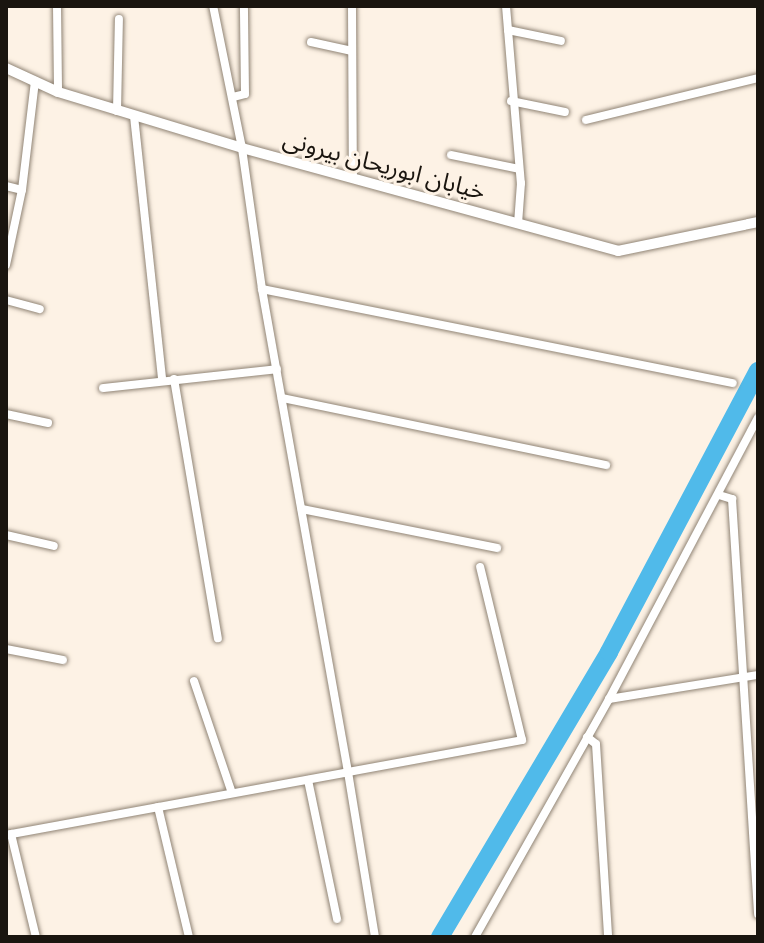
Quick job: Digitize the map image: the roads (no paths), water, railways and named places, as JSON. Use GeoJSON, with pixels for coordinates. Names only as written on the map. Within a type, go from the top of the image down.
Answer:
{"type":"FeatureCollection","features":[{"type":"Feature","properties":{"kind":"street"},"geometry":{"type":"LineString","coordinates":[[57,6],[58,92]]}},
{"type":"Feature","properties":{"kind":"street"},"geometry":{"type":"LineString","coordinates":[[213,6],[242,148],[262,289],[375,937]]}},
{"type":"Feature","properties":{"kind":"street"},"geometry":{"type":"LineString","coordinates":[[233,97],[245,94],[244,6]]}},
{"type":"Feature","properties":{"kind":"street"},"geometry":{"type":"LineString","coordinates":[[352,6],[353,177]]}},
{"type":"Feature","properties":{"kind":"street"},"geometry":{"type":"LineString","coordinates":[[506,6],[511,101],[519,169],[518,224]]}},
{"type":"Feature","properties":{"kind":"street"},"geometry":{"type":"LineString","coordinates":[[117,111],[119,19]]}},
{"type":"Feature","properties":{"kind":"street"},"geometry":{"type":"LineString","coordinates":[[508,30],[561,41]]}},
{"type":"Feature","properties":{"kind":"street"},"geometry":{"type":"LineString","coordinates":[[311,42],[352,51]]}},
{"type":"Feature","properties":{"kind":"street","name":"خیابان ابوریحان بیرونی"},"geometry":{"type":"LineString","coordinates":[[6,68],[58,92],[117,111],[618,251],[758,222]]}},
{"type":"Feature","properties":{"kind":"street"},"geometry":{"type":"LineString","coordinates":[[586,120],[758,78]]}},
{"type":"Feature","properties":{"kind":"street"},"geometry":{"type":"LineString","coordinates":[[6,265],[22,190],[35,81]]}},
{"type":"Feature","properties":{"kind":"street"},"geometry":{"type":"LineString","coordinates":[[511,101],[565,112]]}},
{"type":"Feature","properties":{"kind":"street"},"geometry":{"type":"LineString","coordinates":[[134,116],[162,380]]}},
{"type":"Feature","properties":{"kind":"street"},"geometry":{"type":"LineString","coordinates":[[451,155],[519,169]]}},
{"type":"Feature","properties":{"kind":"street"},"geometry":{"type":"LineString","coordinates":[[6,186],[22,190]]}},
{"type":"Feature","properties":{"kind":"street"},"geometry":{"type":"LineString","coordinates":[[262,289],[733,383]]}},
{"type":"Feature","properties":{"kind":"street"},"geometry":{"type":"LineString","coordinates":[[6,300],[40,309]]}},
{"type":"Feature","properties":{"kind":"street"},"geometry":{"type":"LineString","coordinates":[[103,388],[277,369]]}},
{"type":"Feature","properties":{"kind":"street"},"geometry":{"type":"LineString","coordinates":[[174,379],[218,638]]}},
{"type":"Feature","properties":{"kind":"street"},"geometry":{"type":"LineString","coordinates":[[282,398],[606,465]]}},
{"type":"Feature","properties":{"kind":"street"},"geometry":{"type":"LineString","coordinates":[[6,414],[48,423]]}},
{"type":"Feature","properties":{"kind":"street"},"geometry":{"type":"LineString","coordinates":[[475,937],[609,699],[758,418]]}},
{"type":"Feature","properties":{"kind":"street"},"geometry":{"type":"LineString","coordinates":[[719,495],[732,499],[758,914]]}},
{"type":"Feature","properties":{"kind":"street"},"geometry":{"type":"LineString","coordinates":[[302,509],[497,548]]}},
{"type":"Feature","properties":{"kind":"street"},"geometry":{"type":"LineString","coordinates":[[6,535],[54,546]]}},
{"type":"Feature","properties":{"kind":"street"},"geometry":{"type":"LineString","coordinates":[[36,937],[8,834],[522,740],[480,567]]}},
{"type":"Feature","properties":{"kind":"street"},"geometry":{"type":"LineString","coordinates":[[6,649],[63,660]]}},
{"type":"Feature","properties":{"kind":"street"},"geometry":{"type":"LineString","coordinates":[[609,699],[758,675]]}},
{"type":"Feature","properties":{"kind":"street"},"geometry":{"type":"LineString","coordinates":[[194,681],[232,793]]}},
{"type":"Feature","properties":{"kind":"street"},"geometry":{"type":"LineString","coordinates":[[587,737],[596,744],[608,937]]}},
{"type":"Feature","properties":{"kind":"street"},"geometry":{"type":"LineString","coordinates":[[308,780],[337,919]]}},
{"type":"Feature","properties":{"kind":"street"},"geometry":{"type":"LineString","coordinates":[[158,807],[189,937]]}},
{"type":"Feature","properties":{"kind":"waterway"},"geometry":{"type":"LineString","coordinates":[[440,937],[609,652],[758,371]]}}]}
